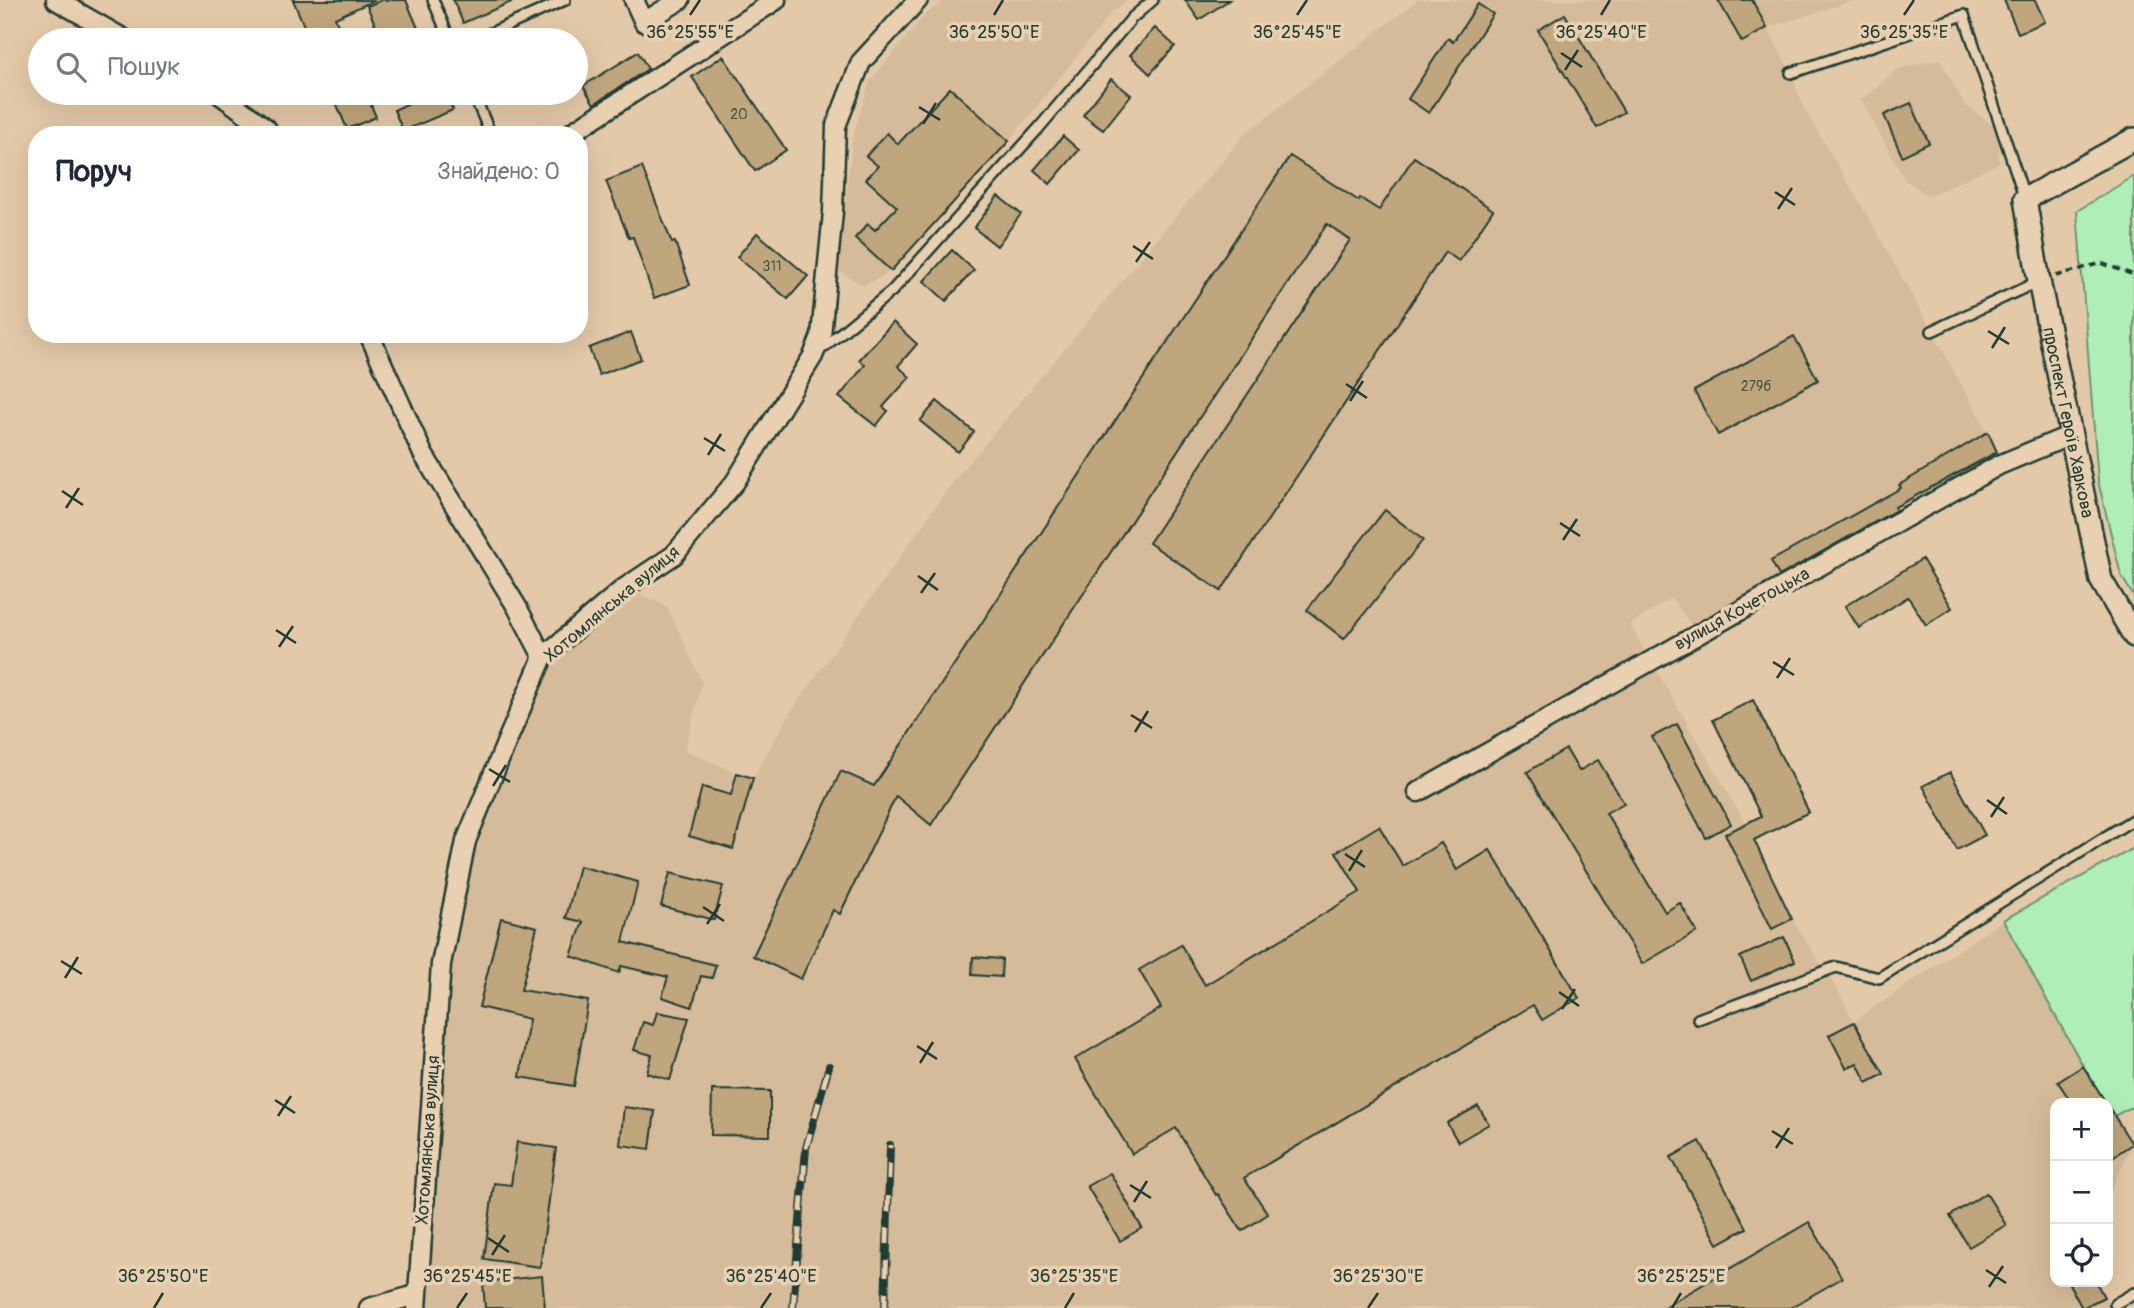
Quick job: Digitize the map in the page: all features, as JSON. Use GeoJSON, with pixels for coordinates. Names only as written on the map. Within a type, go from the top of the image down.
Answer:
{"type":"FeatureCollection","features":[{"type":"Feature","properties":{"kind":"street"},"geometry":{"type":"LineString","coordinates":[[56,0],[105,28]]}},
{"type":"Feature","properties":{"kind":"street"},"geometry":{"type":"LineString","coordinates":[[634,0],[644,22],[680,0]]}},
{"type":"Feature","properties":{"kind":"street"},"geometry":{"type":"LineString","coordinates":[[582,126],[776,0]]}},
{"type":"Feature","properties":{"kind":"street","name":"Хотомлянська вулиця"},"geometry":{"type":"LineString","coordinates":[[369,1308],[416,1301],[441,964],[466,841],[543,657],[624,589],[674,555],[735,482],[813,356],[821,336],[832,225],[835,126],[861,62],[918,0]]}},
{"type":"Feature","properties":{"kind":"street"},"geometry":{"type":"LineString","coordinates":[[234,105],[263,126]]}},
{"type":"Feature","properties":{"kind":"street"},"geometry":{"type":"LineString","coordinates":[[2025,199],[2134,139]]}},
{"type":"Feature","properties":{"kind":"street","name":"проспект Героїв Харкова"},"geometry":{"type":"LineString","coordinates":[[2025,199],[2039,281],[2101,580],[2134,636]]}},
{"type":"Feature","properties":{"kind":"street"},"geometry":{"type":"LineString","coordinates":[[373,343],[422,454],[517,607],[543,657]]}},
{"type":"Feature","properties":{"kind":"street","name":"вулиця Кочетоцька"},"geometry":{"type":"LineString","coordinates":[[1418,792],[1999,465],[2071,435]]}},
{"type":"Feature","properties":{"kind":"lane"},"geometry":{"type":"LineString","coordinates":[[433,0],[445,28]]}},
{"type":"Feature","properties":{"kind":"lane"},"geometry":{"type":"LineString","coordinates":[[502,28],[565,0]]}},
{"type":"Feature","properties":{"kind":"lane"},"geometry":{"type":"LineString","coordinates":[[813,356],[892,290],[1038,129],[1132,18],[1153,0]]}},
{"type":"Feature","properties":{"kind":"lane"},"geometry":{"type":"LineString","coordinates":[[1791,73],[1964,15],[2025,199]]}},
{"type":"Feature","properties":{"kind":"lane"},"geometry":{"type":"LineString","coordinates":[[478,105],[487,126]]}},
{"type":"Feature","properties":{"kind":"lane"},"geometry":{"type":"LineString","coordinates":[[1932,331],[2039,281]]}},
{"type":"Feature","properties":{"kind":"lane"},"geometry":{"type":"LineString","coordinates":[[1698,1019],[1836,967],[1879,978],[2134,819]]}},
{"type":"Feature","properties":{"kind":"lane"},"geometry":{"type":"LineString","coordinates":[[2115,1304],[2134,1293]]}},
{"type":"Feature","properties":{"kind":"path"},"geometry":{"type":"LineString","coordinates":[[2039,281],[2101,263],[2134,275]]}},
{"type":"Feature","properties":{"kind":"shaded area"},"geometry":{"type":"Polygon","coordinates":[[[945,0],[1127,0],[1112,12],[1009,141],[891,271],[864,286],[839,271],[852,139],[870,81],[925,15],[945,0]]]}},
{"type":"Feature","properties":{"kind":"shaded area"},"geometry":{"type":"Polygon","coordinates":[[[1418,0],[1855,0],[1768,28],[1791,73],[1804,108],[1870,220],[1997,452],[1908,500],[1694,629],[1671,598],[1630,625],[1746,824],[1792,919],[1854,1021],[2003,920],[2103,1098],[2050,1098],[2050,1287],[2099,1287],[2110,1308],[417,1308],[441,964],[466,841],[543,657],[623,589],[667,606],[702,682],[685,750],[753,778],[788,716],[952,483],[1245,134],[1418,0]]]}},
{"type":"Feature","properties":{"kind":"shaded area"},"geometry":{"type":"Polygon","coordinates":[[[1940,59],[1965,105],[1999,129],[1999,163],[1929,196],[1905,180],[1861,100],[1898,69],[1940,59]]]}},
{"type":"Feature","properties":{"kind":"shaded area"},"geometry":{"type":"Polygon","coordinates":[[[2113,1113],[2132,1144],[2113,1186],[2113,1113]]]}},
{"type":"Feature","properties":{"kind":"green space"},"geometry":{"type":"Polygon","coordinates":[[[2134,176],[2134,597],[2121,575],[2098,481],[2077,211],[2134,176]]]}},
{"type":"Feature","properties":{"kind":"green space"},"geometry":{"type":"Polygon","coordinates":[[[2134,848],[2134,1106],[2114,1116],[2113,1098],[2103,1098],[2083,1066],[2003,920],[2134,848]]]}},
{"type":"Feature","properties":{"kind":"building"},"geometry":{"type":"Polygon","coordinates":[[[293,0],[375,0],[335,18],[339,28],[305,28],[293,0]]]}},
{"type":"Feature","properties":{"kind":"building"},"geometry":{"type":"Polygon","coordinates":[[[382,0],[406,0],[418,28],[377,28],[367,6],[382,0]]]}},
{"type":"Feature","properties":{"kind":"building"},"geometry":{"type":"Polygon","coordinates":[[[453,0],[516,0],[463,23],[453,0]]]}},
{"type":"Feature","properties":{"kind":"building"},"geometry":{"type":"Polygon","coordinates":[[[1185,0],[1229,0],[1199,20],[1185,0]]]}},
{"type":"Feature","properties":{"kind":"building"},"geometry":{"type":"Polygon","coordinates":[[[1718,0],[1752,0],[1767,28],[1742,42],[1718,0]]]}},
{"type":"Feature","properties":{"kind":"building"},"geometry":{"type":"Polygon","coordinates":[[[2004,0],[2035,0],[2045,22],[2018,33],[2004,0]]]}},
{"type":"Feature","properties":{"kind":"building"},"geometry":{"type":"Polygon","coordinates":[[[1478,4],[1493,14],[1429,113],[1408,99],[1448,38],[1453,42],[1478,4]]]}},
{"type":"Feature","properties":{"kind":"building"},"geometry":{"type":"Polygon","coordinates":[[[1565,14],[1624,112],[1597,128],[1538,30],[1565,14]]]}},
{"type":"Feature","properties":{"kind":"building"},"geometry":{"type":"Polygon","coordinates":[[[1155,28],[1175,46],[1150,74],[1130,55],[1155,28]]]}},
{"type":"Feature","properties":{"kind":"building"},"geometry":{"type":"Polygon","coordinates":[[[638,52],[648,69],[594,104],[588,94],[588,83],[638,52]]]}},
{"type":"Feature","properties":{"kind":"building"},"geometry":{"type":"Polygon","coordinates":[[[723,56],[786,150],[755,171],[692,77],[723,56]]]}},
{"type":"Feature","properties":{"kind":"building"},"geometry":{"type":"Polygon","coordinates":[[[1111,79],[1131,95],[1103,130],[1083,115],[1111,79]]]}},
{"type":"Feature","properties":{"kind":"building"},"geometry":{"type":"Polygon","coordinates":[[[950,88],[1009,141],[891,271],[855,238],[868,224],[875,230],[897,207],[866,179],[878,166],[866,156],[887,133],[898,144],[950,88]]]}},
{"type":"Feature","properties":{"kind":"building"},"geometry":{"type":"Polygon","coordinates":[[[1911,103],[1929,143],[1902,156],[1884,115],[1911,103]]]}},
{"type":"Feature","properties":{"kind":"building"},"geometry":{"type":"Polygon","coordinates":[[[337,105],[371,105],[376,117],[354,126],[346,126],[337,105]]]}},
{"type":"Feature","properties":{"kind":"building"},"geometry":{"type":"Polygon","coordinates":[[[405,105],[451,105],[453,110],[415,126],[401,126],[394,110],[405,105]]]}},
{"type":"Feature","properties":{"kind":"building"},"geometry":{"type":"Polygon","coordinates":[[[1063,136],[1079,150],[1050,184],[1034,170],[1063,136]]]}},
{"type":"Feature","properties":{"kind":"building"},"geometry":{"type":"Polygon","coordinates":[[[1290,156],[1359,201],[1360,198],[1379,210],[1414,157],[1493,210],[1459,261],[1445,252],[1221,591],[1149,543],[1350,240],[1327,224],[931,825],[896,796],[840,914],[833,910],[801,979],[753,956],[841,771],[874,786],[1290,156]]]}},
{"type":"Feature","properties":{"kind":"building"},"geometry":{"type":"Polygon","coordinates":[[[642,167],[672,243],[675,242],[690,285],[654,298],[633,237],[629,238],[606,181],[642,167]]]}},
{"type":"Feature","properties":{"kind":"building"},"geometry":{"type":"Polygon","coordinates":[[[998,196],[1021,214],[997,246],[974,228],[998,196]]]}},
{"type":"Feature","properties":{"kind":"building"},"geometry":{"type":"Polygon","coordinates":[[[757,233],[808,276],[788,299],[737,257],[757,233]]]}},
{"type":"Feature","properties":{"kind":"building"},"geometry":{"type":"Polygon","coordinates":[[[952,250],[974,270],[946,301],[924,281],[952,250]]]}},
{"type":"Feature","properties":{"kind":"building"},"geometry":{"type":"Polygon","coordinates":[[[893,322],[917,344],[898,366],[910,377],[883,407],[888,411],[876,426],[839,397],[865,365],[859,360],[893,322]]]}},
{"type":"Feature","properties":{"kind":"building"},"geometry":{"type":"Polygon","coordinates":[[[631,332],[641,359],[599,375],[589,348],[631,332]]]}},
{"type":"Feature","properties":{"kind":"building"},"geometry":{"type":"Polygon","coordinates":[[[1794,336],[1818,380],[1718,435],[1694,391],[1794,336]]]}},
{"type":"Feature","properties":{"kind":"building"},"geometry":{"type":"Polygon","coordinates":[[[937,401],[974,432],[958,452],[920,421],[937,401]]]}},
{"type":"Feature","properties":{"kind":"building"},"geometry":{"type":"Polygon","coordinates":[[[1988,432],[1997,452],[1895,507],[1896,510],[1779,576],[1771,561],[1901,488],[1899,485],[1988,432]]]}},
{"type":"Feature","properties":{"kind":"building"},"geometry":{"type":"Polygon","coordinates":[[[1385,510],[1423,540],[1344,639],[1307,610],[1385,510]]]}},
{"type":"Feature","properties":{"kind":"building"},"geometry":{"type":"Polygon","coordinates":[[[1922,559],[1952,608],[1926,625],[1908,597],[1859,628],[1845,606],[1922,559]]]}},
{"type":"Feature","properties":{"kind":"building"},"geometry":{"type":"Polygon","coordinates":[[[1753,700],[1809,812],[1754,840],[1792,919],[1772,929],[1725,834],[1761,816],[1713,720],[1753,700]]]}},
{"type":"Feature","properties":{"kind":"building"},"geometry":{"type":"Polygon","coordinates":[[[1677,724],[1731,824],[1706,838],[1652,737],[1677,724]]]}},
{"type":"Feature","properties":{"kind":"building"},"geometry":{"type":"Polygon","coordinates":[[[1566,749],[1579,771],[1598,760],[1624,803],[1606,813],[1665,912],[1680,903],[1697,932],[1642,964],[1527,772],[1566,749]]]}},
{"type":"Feature","properties":{"kind":"building"},"geometry":{"type":"Polygon","coordinates":[[[1950,772],[1985,835],[1957,850],[1923,786],[1950,772]]]}},
{"type":"Feature","properties":{"kind":"building"},"geometry":{"type":"Polygon","coordinates":[[[737,773],[753,778],[733,849],[689,836],[702,787],[731,795],[737,773]]]}},
{"type":"Feature","properties":{"kind":"building"},"geometry":{"type":"Polygon","coordinates":[[[1379,826],[1403,866],[1441,843],[1457,870],[1490,850],[1579,998],[1542,1020],[1533,1005],[1244,1178],[1268,1214],[1242,1231],[1218,1194],[1216,1195],[1176,1128],[1132,1154],[1075,1059],[1161,1008],[1139,970],[1181,945],[1205,985],[1360,892],[1336,852],[1379,826]]]}},
{"type":"Feature","properties":{"kind":"building"},"geometry":{"type":"Polygon","coordinates":[[[579,866],[638,882],[623,942],[716,965],[712,978],[701,976],[692,1007],[662,997],[668,977],[621,966],[619,973],[571,956],[583,922],[566,918],[579,866]]]}},
{"type":"Feature","properties":{"kind":"building"},"geometry":{"type":"Polygon","coordinates":[[[670,873],[723,886],[714,920],[661,906],[670,873]]]}},
{"type":"Feature","properties":{"kind":"building"},"geometry":{"type":"Polygon","coordinates":[[[501,918],[537,927],[521,990],[588,1001],[574,1086],[520,1077],[529,1019],[479,1007],[501,918]]]}},
{"type":"Feature","properties":{"kind":"building"},"geometry":{"type":"Polygon","coordinates":[[[1784,937],[1795,961],[1751,981],[1740,957],[1784,937]]]}},
{"type":"Feature","properties":{"kind":"building"},"geometry":{"type":"Polygon","coordinates":[[[973,957],[1002,959],[1001,977],[972,975],[973,957]]]}},
{"type":"Feature","properties":{"kind":"building"},"geometry":{"type":"Polygon","coordinates":[[[657,1012],[689,1018],[670,1080],[647,1073],[652,1055],[634,1050],[643,1022],[653,1025],[657,1012]]]}},
{"type":"Feature","properties":{"kind":"building"},"geometry":{"type":"Polygon","coordinates":[[[1854,1022],[1884,1074],[1867,1083],[1857,1063],[1846,1068],[1829,1035],[1854,1022]]]}},
{"type":"Feature","properties":{"kind":"building"},"geometry":{"type":"Polygon","coordinates":[[[2083,1066],[2103,1098],[2069,1098],[2058,1082],[2083,1066]]]}},
{"type":"Feature","properties":{"kind":"building"},"geometry":{"type":"Polygon","coordinates":[[[712,1090],[770,1091],[770,1136],[711,1135],[712,1090]]]}},
{"type":"Feature","properties":{"kind":"building"},"geometry":{"type":"Polygon","coordinates":[[[1478,1106],[1489,1124],[1458,1142],[1447,1123],[1478,1106]]]}},
{"type":"Feature","properties":{"kind":"building"},"geometry":{"type":"Polygon","coordinates":[[[624,1107],[655,1111],[650,1149],[620,1145],[624,1107]]]}},
{"type":"Feature","properties":{"kind":"building"},"geometry":{"type":"Polygon","coordinates":[[[2113,1114],[2132,1144],[2113,1157],[2113,1114]]]}},
{"type":"Feature","properties":{"kind":"building"},"geometry":{"type":"Polygon","coordinates":[[[1700,1141],[1747,1228],[1718,1244],[1671,1157],[1700,1141]]]}},
{"type":"Feature","properties":{"kind":"building"},"geometry":{"type":"Polygon","coordinates":[[[517,1142],[556,1148],[540,1267],[484,1259],[494,1183],[511,1185],[517,1142]]]}},
{"type":"Feature","properties":{"kind":"building"},"geometry":{"type":"Polygon","coordinates":[[[1110,1173],[1142,1228],[1120,1241],[1087,1186],[1110,1173]]]}},
{"type":"Feature","properties":{"kind":"building"},"geometry":{"type":"Polygon","coordinates":[[[1986,1193],[2006,1225],[1969,1247],[1950,1216],[1986,1193]]]}},
{"type":"Feature","properties":{"kind":"building"},"geometry":{"type":"Polygon","coordinates":[[[1809,1222],[1842,1278],[1790,1308],[1663,1308],[1809,1222]]]}},
{"type":"Feature","properties":{"kind":"building"},"geometry":{"type":"Polygon","coordinates":[[[542,1276],[545,1308],[485,1308],[483,1282],[542,1276]]]}},
{"type":"Feature","properties":{"kind":"building"},"geometry":{"type":"Polygon","coordinates":[[[2071,1287],[2099,1287],[2104,1297],[2082,1308],[2071,1287]]]}},
{"type":"Feature","properties":{"kind":"railway"},"geometry":{"type":"LineString","coordinates":[[793,1308],[806,1148],[829,1066]]}},
{"type":"Feature","properties":{"kind":"railway"},"geometry":{"type":"LineString","coordinates":[[885,1308],[890,1145]]}}]}
